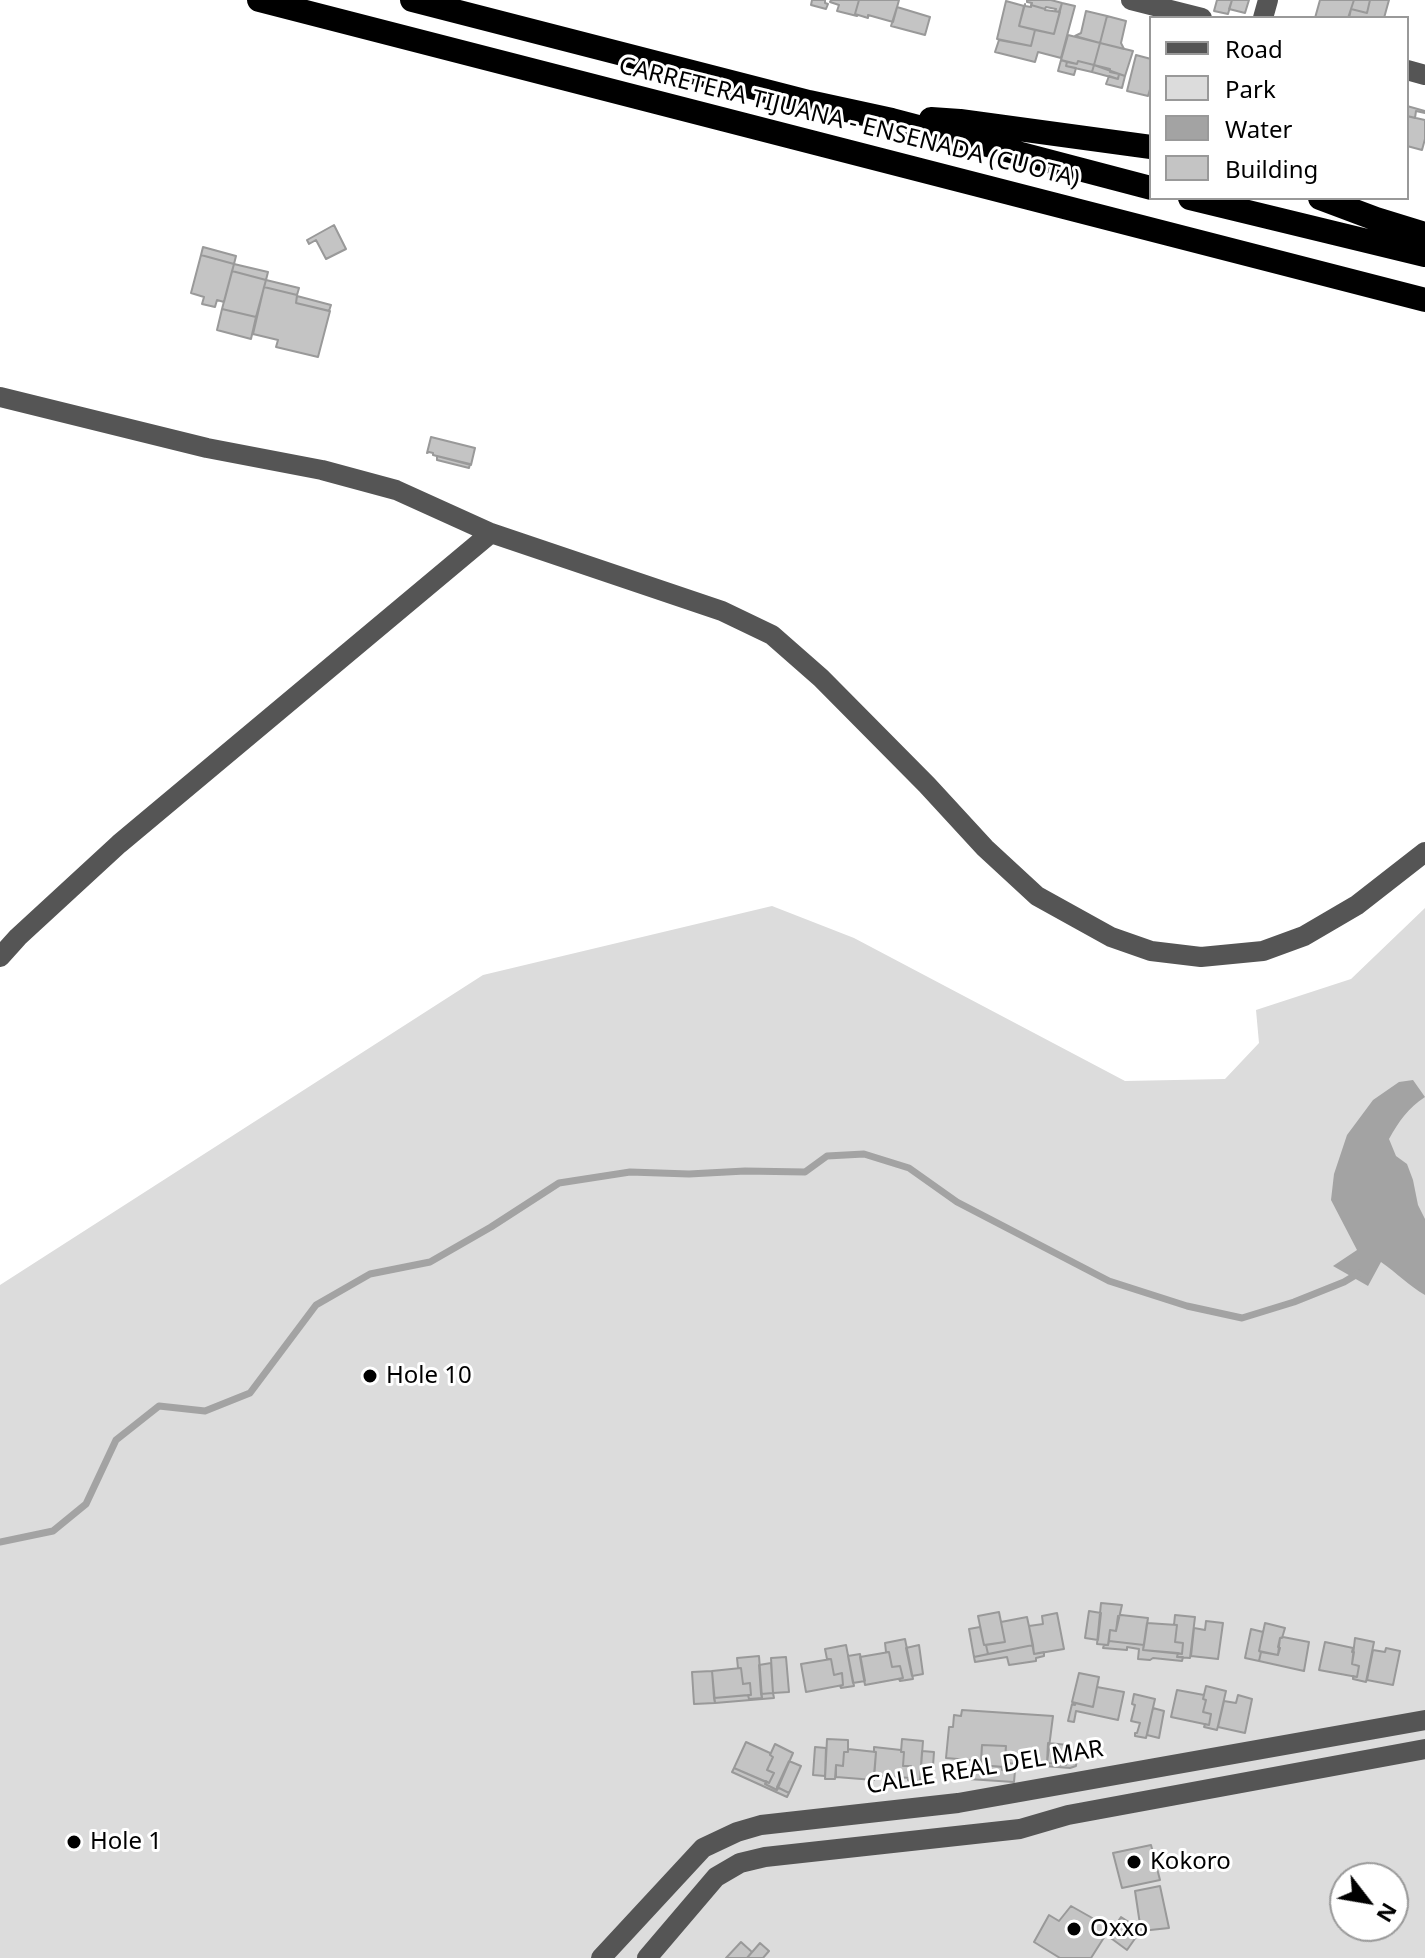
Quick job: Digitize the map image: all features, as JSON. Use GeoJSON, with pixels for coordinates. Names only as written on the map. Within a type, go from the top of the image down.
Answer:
{"type":"FeatureCollection","features":[{"type":"Feature","properties":{"kind":"highway","name":"CARRETERA TIJUANA - ENSENADA (CUOTA)"},"geometry":{"type":"LineString","coordinates":[[259,0],[1425,300]]}},
{"type":"Feature","properties":{"kind":"highway","name":"CARRETERA TIJUANA - ENSENADA (CUOTA)"},"geometry":{"type":"LineString","coordinates":[[412,0],[1149,187]]}},
{"type":"Feature","properties":{"kind":"highway"},"geometry":{"type":"LineString","coordinates":[[892,120],[922,118],[960,121],[1149,147]]}},
{"type":"Feature","properties":{"kind":"highway"},"geometry":{"type":"LineString","coordinates":[[1198,200],[1425,255]]}},
{"type":"Feature","properties":{"kind":"highway"},"geometry":{"type":"LineString","coordinates":[[1325,200],[1425,234]]}},
{"type":"Feature","properties":{"kind":"street"},"geometry":{"type":"LineString","coordinates":[[1131,0],[1194,16]]}},
{"type":"Feature","properties":{"kind":"street"},"geometry":{"type":"LineString","coordinates":[[0,397],[207,448],[322,470],[396,490],[491,533],[722,611],[772,635],[821,678],[985,848],[1037,896],[1111,937],[1151,951],[1201,957],[1263,951],[1304,936],[1357,905],[1425,852]]}},
{"type":"Feature","properties":{"kind":"street"},"geometry":{"type":"LineString","coordinates":[[0,957],[119,844],[491,533]]}},
{"type":"Feature","properties":{"kind":"street","name":"CALLE REAL DEL MAR"},"geometry":{"type":"LineString","coordinates":[[601,1958],[703,1848],[761,1825],[958,1803],[1425,1720]]}},
{"type":"Feature","properties":{"kind":"street"},"geometry":{"type":"LineString","coordinates":[[647,1958],[716,1877],[740,1863],[765,1857],[1020,1829],[1068,1815],[1425,1749]]}},
{"type":"Feature","properties":{"kind":"street"},"geometry":{"type":"LineString","coordinates":[[958,1803],[964,1836]]}},
{"type":"Feature","properties":{"kind":"green space"},"geometry":{"type":"Polygon","coordinates":[[[772,906],[854,938],[1125,1081],[1225,1079],[1259,1043],[1256,1010],[1351,979],[1425,908],[1425,1958],[0,1958],[0,1285],[483,975],[772,906]]]}},
{"type":"Feature","properties":{"kind":"water"},"geometry":{"type":"Polygon","coordinates":[[[1413,1080],[1425,1097],[1404,1115],[1389,1139],[1396,1156],[1407,1164],[1425,1219],[1425,1295],[1381,1262],[1368,1286],[1333,1266],[1357,1250],[1331,1200],[1334,1174],[1347,1135],[1373,1100],[1399,1082],[1413,1080]]]}},
{"type":"Feature","properties":{"kind":"building"},"geometry":{"type":"Polygon","coordinates":[[[812,0],[825,0],[828,4],[826,9],[811,5],[812,0]]]}},
{"type":"Feature","properties":{"kind":"building"},"geometry":{"type":"Polygon","coordinates":[[[831,0],[859,0],[855,14],[858,15],[837,11],[839,5],[831,0]]]}},
{"type":"Feature","properties":{"kind":"building"},"geometry":{"type":"Polygon","coordinates":[[[859,0],[899,0],[893,22],[855,14],[859,0]]]}},
{"type":"Feature","properties":{"kind":"building"},"geometry":{"type":"Polygon","coordinates":[[[1027,0],[1062,3],[1059,12],[1031,5],[1027,0]]]}},
{"type":"Feature","properties":{"kind":"building"},"geometry":{"type":"Polygon","coordinates":[[[1217,0],[1232,0],[1228,14],[1214,11],[1217,0]]]}},
{"type":"Feature","properties":{"kind":"building"},"geometry":{"type":"Polygon","coordinates":[[[1232,0],[1249,0],[1245,13],[1229,9],[1232,0]]]}},
{"type":"Feature","properties":{"kind":"building"},"geometry":{"type":"Polygon","coordinates":[[[1320,0],[1354,0],[1349,16],[1316,16],[1320,0]]]}},
{"type":"Feature","properties":{"kind":"building"},"geometry":{"type":"Polygon","coordinates":[[[1354,0],[1370,0],[1367,13],[1351,9],[1354,0]]]}},
{"type":"Feature","properties":{"kind":"building"},"geometry":{"type":"Polygon","coordinates":[[[1370,0],[1389,0],[1385,16],[1349,16],[1351,9],[1367,13],[1370,0]]]}},
{"type":"Feature","properties":{"kind":"building"},"geometry":{"type":"Polygon","coordinates":[[[1006,1],[1024,6],[1019,26],[1035,30],[1031,46],[997,39],[1006,1]]]}},
{"type":"Feature","properties":{"kind":"building"},"geometry":{"type":"Polygon","coordinates":[[[1062,3],[1075,6],[1061,58],[1038,52],[1035,62],[995,52],[999,40],[1031,46],[1035,30],[1054,34],[1062,3]]]}},
{"type":"Feature","properties":{"kind":"building"},"geometry":{"type":"Polygon","coordinates":[[[1025,4],[1060,12],[1054,34],[1019,26],[1025,4]]]}},
{"type":"Feature","properties":{"kind":"building"},"geometry":{"type":"Polygon","coordinates":[[[897,7],[930,17],[925,35],[891,26],[897,7]]]}},
{"type":"Feature","properties":{"kind":"building"},"geometry":{"type":"Polygon","coordinates":[[[1086,11],[1107,16],[1100,43],[1075,36],[1081,33],[1086,11]]]}},
{"type":"Feature","properties":{"kind":"building"},"geometry":{"type":"Polygon","coordinates":[[[1107,16],[1126,21],[1121,43],[1124,49],[1100,43],[1107,16]]]}},
{"type":"Feature","properties":{"kind":"building"},"geometry":{"type":"Polygon","coordinates":[[[1068,35],[1100,43],[1094,65],[1061,60],[1068,35]]]}},
{"type":"Feature","properties":{"kind":"building"},"geometry":{"type":"Polygon","coordinates":[[[1100,43],[1133,51],[1125,76],[1094,65],[1100,43]]]}},
{"type":"Feature","properties":{"kind":"building"},"geometry":{"type":"Polygon","coordinates":[[[1136,55],[1149,58],[1148,96],[1127,91],[1136,55]]]}},
{"type":"Feature","properties":{"kind":"building"},"geometry":{"type":"Polygon","coordinates":[[[1061,60],[1067,62],[1066,66],[1076,68],[1074,75],[1058,71],[1061,60]]]}},
{"type":"Feature","properties":{"kind":"building"},"geometry":{"type":"Polygon","coordinates":[[[1078,61],[1094,65],[1092,72],[1066,66],[1067,62],[1077,64],[1078,61]]]}},
{"type":"Feature","properties":{"kind":"building"},"geometry":{"type":"Polygon","coordinates":[[[1094,65],[1119,74],[1118,79],[1092,72],[1094,65]]]}},
{"type":"Feature","properties":{"kind":"building"},"geometry":{"type":"Polygon","coordinates":[[[1119,74],[1125,76],[1122,88],[1106,84],[1109,76],[1118,79],[1119,74]]]}},
{"type":"Feature","properties":{"kind":"building"},"geometry":{"type":"Polygon","coordinates":[[[1409,107],[1425,111],[1416,111],[1415,118],[1409,116],[1409,107]]]}},
{"type":"Feature","properties":{"kind":"building"},"geometry":{"type":"Polygon","coordinates":[[[1409,116],[1425,120],[1422,150],[1409,147],[1409,116]]]}},
{"type":"Feature","properties":{"kind":"building"},"geometry":{"type":"Polygon","coordinates":[[[334,225],[346,249],[326,259],[316,240],[309,244],[307,240],[334,225]]]}},
{"type":"Feature","properties":{"kind":"building"},"geometry":{"type":"Polygon","coordinates":[[[203,247],[236,256],[234,264],[201,255],[203,247]]]}},
{"type":"Feature","properties":{"kind":"building"},"geometry":{"type":"Polygon","coordinates":[[[201,255],[234,264],[224,302],[217,300],[215,307],[202,304],[204,297],[191,293],[201,255]]]}},
{"type":"Feature","properties":{"kind":"building"},"geometry":{"type":"Polygon","coordinates":[[[234,264],[268,272],[266,280],[232,271],[234,264]]]}},
{"type":"Feature","properties":{"kind":"building"},"geometry":{"type":"Polygon","coordinates":[[[232,271],[266,280],[256,317],[222,309],[232,271]]]}},
{"type":"Feature","properties":{"kind":"building"},"geometry":{"type":"Polygon","coordinates":[[[266,280],[299,288],[297,295],[264,287],[266,280]]]}},
{"type":"Feature","properties":{"kind":"building"},"geometry":{"type":"Polygon","coordinates":[[[264,287],[297,295],[296,303],[330,311],[318,357],[276,347],[278,340],[253,334],[264,287]]]}},
{"type":"Feature","properties":{"kind":"building"},"geometry":{"type":"Polygon","coordinates":[[[297,296],[331,305],[329,311],[296,303],[297,296]]]}},
{"type":"Feature","properties":{"kind":"building"},"geometry":{"type":"Polygon","coordinates":[[[222,309],[256,317],[251,339],[217,330],[222,309]]]}},
{"type":"Feature","properties":{"kind":"building"},"geometry":{"type":"Polygon","coordinates":[[[431,437],[475,448],[471,465],[427,453],[431,437]]]}},
{"type":"Feature","properties":{"kind":"building"},"geometry":{"type":"Polygon","coordinates":[[[437,456],[470,464],[469,468],[437,460],[437,456]]]}},
{"type":"Feature","properties":{"kind":"building"},"geometry":{"type":"Polygon","coordinates":[[[1101,1603],[1122,1605],[1116,1631],[1110,1630],[1108,1645],[1097,1644],[1101,1603]]]}},
{"type":"Feature","properties":{"kind":"building"},"geometry":{"type":"Polygon","coordinates":[[[1089,1611],[1101,1613],[1098,1640],[1085,1638],[1089,1611]]]}},
{"type":"Feature","properties":{"kind":"building"},"geometry":{"type":"Polygon","coordinates":[[[999,1612],[1005,1642],[984,1645],[978,1616],[999,1612]]]}},
{"type":"Feature","properties":{"kind":"building"},"geometry":{"type":"Polygon","coordinates":[[[1057,1613],[1064,1649],[1034,1654],[1029,1626],[1043,1624],[1042,1616],[1057,1613]]]}},
{"type":"Feature","properties":{"kind":"building"},"geometry":{"type":"Polygon","coordinates":[[[1175,1615],[1195,1617],[1190,1658],[1177,1657],[1178,1653],[1182,1654],[1183,1643],[1175,1642],[1175,1615]]]}},
{"type":"Feature","properties":{"kind":"building"},"geometry":{"type":"Polygon","coordinates":[[[1118,1616],[1148,1618],[1144,1645],[1109,1641],[1110,1630],[1116,1631],[1118,1616]]]}},
{"type":"Feature","properties":{"kind":"building"},"geometry":{"type":"Polygon","coordinates":[[[1027,1617],[1033,1645],[988,1654],[986,1645],[1005,1642],[1001,1622],[1027,1617]]]}},
{"type":"Feature","properties":{"kind":"building"},"geometry":{"type":"Polygon","coordinates":[[[1206,1621],[1223,1623],[1218,1659],[1191,1656],[1194,1628],[1205,1630],[1206,1621]]]}},
{"type":"Feature","properties":{"kind":"building"},"geometry":{"type":"Polygon","coordinates":[[[1147,1623],[1177,1625],[1175,1642],[1183,1643],[1182,1654],[1143,1650],[1147,1623]]]}},
{"type":"Feature","properties":{"kind":"building"},"geometry":{"type":"Polygon","coordinates":[[[1265,1623],[1285,1628],[1278,1655],[1259,1651],[1265,1623]]]}},
{"type":"Feature","properties":{"kind":"building"},"geometry":{"type":"Polygon","coordinates":[[[980,1627],[988,1654],[974,1657],[969,1629],[980,1627]]]}},
{"type":"Feature","properties":{"kind":"building"},"geometry":{"type":"Polygon","coordinates":[[[1251,1629],[1263,1632],[1259,1661],[1245,1658],[1251,1629]]]}},
{"type":"Feature","properties":{"kind":"building"},"geometry":{"type":"Polygon","coordinates":[[[1280,1638],[1309,1642],[1304,1671],[1259,1661],[1261,1652],[1278,1655],[1280,1638]]]}},
{"type":"Feature","properties":{"kind":"building"},"geometry":{"type":"Polygon","coordinates":[[[1355,1638],[1374,1642],[1366,1682],[1353,1679],[1353,1676],[1357,1677],[1359,1666],[1352,1664],[1355,1638]]]}},
{"type":"Feature","properties":{"kind":"building"},"geometry":{"type":"Polygon","coordinates":[[[905,1639],[913,1679],[900,1681],[903,1678],[900,1666],[892,1667],[885,1643],[905,1639]]]}},
{"type":"Feature","properties":{"kind":"building"},"geometry":{"type":"Polygon","coordinates":[[[1109,1641],[1144,1645],[1143,1650],[1178,1653],[1177,1657],[1183,1657],[1182,1661],[1138,1659],[1139,1649],[1103,1648],[1109,1641]]]}},
{"type":"Feature","properties":{"kind":"building"},"geometry":{"type":"Polygon","coordinates":[[[1325,1642],[1353,1648],[1352,1664],[1359,1666],[1357,1677],[1319,1670],[1325,1642]]]}},
{"type":"Feature","properties":{"kind":"building"},"geometry":{"type":"Polygon","coordinates":[[[846,1645],[854,1686],[841,1688],[842,1673],[834,1675],[825,1649],[846,1645]]]}},
{"type":"Feature","properties":{"kind":"building"},"geometry":{"type":"Polygon","coordinates":[[[919,1645],[923,1674],[912,1676],[906,1648],[919,1645]]]}},
{"type":"Feature","properties":{"kind":"building"},"geometry":{"type":"Polygon","coordinates":[[[1033,1645],[1034,1654],[1044,1652],[1044,1656],[1036,1658],[1036,1661],[1009,1665],[1007,1657],[975,1662],[974,1657],[1033,1645]]]}},
{"type":"Feature","properties":{"kind":"building"},"geometry":{"type":"Polygon","coordinates":[[[1386,1648],[1400,1651],[1393,1685],[1367,1680],[1373,1650],[1385,1652],[1386,1648]]]}},
{"type":"Feature","properties":{"kind":"building"},"geometry":{"type":"Polygon","coordinates":[[[889,1652],[892,1667],[900,1666],[903,1678],[865,1685],[860,1657],[889,1652]]]}},
{"type":"Feature","properties":{"kind":"building"},"geometry":{"type":"Polygon","coordinates":[[[860,1654],[865,1681],[853,1683],[848,1656],[860,1654]]]}},
{"type":"Feature","properties":{"kind":"building"},"geometry":{"type":"Polygon","coordinates":[[[759,1656],[762,1698],[749,1699],[750,1683],[743,1684],[737,1658],[759,1656]]]}},
{"type":"Feature","properties":{"kind":"building"},"geometry":{"type":"Polygon","coordinates":[[[786,1657],[789,1692],[773,1693],[771,1658],[786,1657]]]}},
{"type":"Feature","properties":{"kind":"building"},"geometry":{"type":"Polygon","coordinates":[[[831,1659],[834,1675],[842,1673],[843,1685],[806,1692],[801,1664],[831,1659]]]}},
{"type":"Feature","properties":{"kind":"building"},"geometry":{"type":"Polygon","coordinates":[[[771,1663],[773,1693],[761,1694],[759,1665],[771,1663]]]}},
{"type":"Feature","properties":{"kind":"building"},"geometry":{"type":"Polygon","coordinates":[[[741,1668],[743,1684],[750,1683],[751,1695],[714,1698],[712,1671],[741,1668]]]}},
{"type":"Feature","properties":{"kind":"building"},"geometry":{"type":"Polygon","coordinates":[[[712,1671],[715,1703],[694,1704],[692,1672],[712,1671]]]}},
{"type":"Feature","properties":{"kind":"building"},"geometry":{"type":"Polygon","coordinates":[[[1079,1673],[1099,1677],[1093,1707],[1072,1702],[1079,1673]]]}},
{"type":"Feature","properties":{"kind":"building"},"geometry":{"type":"Polygon","coordinates":[[[1206,1686],[1226,1691],[1217,1730],[1204,1727],[1205,1724],[1209,1725],[1211,1714],[1203,1712],[1206,1686]]]}},
{"type":"Feature","properties":{"kind":"building"},"geometry":{"type":"Polygon","coordinates":[[[1097,1687],[1124,1692],[1118,1720],[1076,1711],[1074,1722],[1068,1721],[1072,1704],[1093,1707],[1097,1687]]]}},
{"type":"Feature","properties":{"kind":"building"},"geometry":{"type":"Polygon","coordinates":[[[1177,1690],[1204,1695],[1203,1712],[1211,1714],[1209,1725],[1171,1717],[1177,1690]]]}},
{"type":"Feature","properties":{"kind":"building"},"geometry":{"type":"Polygon","coordinates":[[[773,1693],[774,1698],[715,1703],[714,1698],[748,1695],[749,1699],[762,1698],[761,1694],[773,1693]]]}},
{"type":"Feature","properties":{"kind":"building"},"geometry":{"type":"Polygon","coordinates":[[[1134,1694],[1155,1699],[1146,1738],[1135,1736],[1140,1723],[1131,1721],[1134,1694]]]}},
{"type":"Feature","properties":{"kind":"building"},"geometry":{"type":"Polygon","coordinates":[[[1238,1695],[1252,1699],[1245,1733],[1218,1727],[1224,1701],[1236,1703],[1238,1695]]]}},
{"type":"Feature","properties":{"kind":"building"},"geometry":{"type":"Polygon","coordinates":[[[1153,1708],[1164,1711],[1159,1738],[1147,1735],[1153,1708]]]}},
{"type":"Feature","properties":{"kind":"building"},"geometry":{"type":"Polygon","coordinates":[[[962,1710],[1053,1716],[1047,1763],[1066,1765],[1067,1756],[1077,1757],[1076,1766],[1005,1763],[1006,1746],[982,1745],[981,1761],[946,1758],[949,1727],[953,1727],[954,1715],[961,1716],[962,1710]]]}},
{"type":"Feature","properties":{"kind":"building"},"geometry":{"type":"Polygon","coordinates":[[[827,1739],[848,1740],[848,1752],[844,1752],[843,1766],[836,1765],[835,1779],[825,1779],[827,1739]]]}},
{"type":"Feature","properties":{"kind":"building"},"geometry":{"type":"Polygon","coordinates":[[[902,1739],[923,1741],[920,1781],[908,1780],[911,1766],[903,1766],[902,1739]]]}},
{"type":"Feature","properties":{"kind":"building"},"geometry":{"type":"Polygon","coordinates":[[[746,1742],[773,1757],[767,1770],[774,1773],[769,1783],[734,1768],[746,1742]]]}},
{"type":"Feature","properties":{"kind":"building"},"geometry":{"type":"Polygon","coordinates":[[[1048,1743],[1068,1745],[1066,1765],[1047,1763],[1048,1743]]]}},
{"type":"Feature","properties":{"kind":"building"},"geometry":{"type":"Polygon","coordinates":[[[775,1744],[793,1753],[777,1790],[765,1784],[766,1781],[769,1783],[774,1773],[767,1770],[775,1744]]]}},
{"type":"Feature","properties":{"kind":"building"},"geometry":{"type":"Polygon","coordinates":[[[982,1745],[1006,1746],[1004,1767],[981,1765],[982,1745]]]}},
{"type":"Feature","properties":{"kind":"building"},"geometry":{"type":"Polygon","coordinates":[[[815,1747],[826,1748],[825,1776],[813,1775],[815,1747]]]}},
{"type":"Feature","properties":{"kind":"building"},"geometry":{"type":"Polygon","coordinates":[[[874,1747],[904,1752],[903,1766],[911,1766],[910,1778],[874,1775],[874,1747]]]}},
{"type":"Feature","properties":{"kind":"building"},"geometry":{"type":"Polygon","coordinates":[[[848,1749],[876,1752],[874,1780],[836,1777],[836,1765],[843,1766],[844,1752],[848,1749]]]}},
{"type":"Feature","properties":{"kind":"building"},"geometry":{"type":"Polygon","coordinates":[[[922,1751],[934,1752],[932,1780],[920,1780],[922,1751]]]}},
{"type":"Feature","properties":{"kind":"building"},"geometry":{"type":"Polygon","coordinates":[[[968,1760],[981,1761],[982,1769],[967,1768],[968,1760]]]}},
{"type":"Feature","properties":{"kind":"building"},"geometry":{"type":"Polygon","coordinates":[[[789,1761],[801,1766],[789,1793],[777,1787],[789,1761]]]}},
{"type":"Feature","properties":{"kind":"building"},"geometry":{"type":"Polygon","coordinates":[[[983,1765],[1015,1771],[1014,1782],[968,1779],[968,1768],[982,1769],[983,1765]]]}},
{"type":"Feature","properties":{"kind":"building"},"geometry":{"type":"Polygon","coordinates":[[[734,1768],[789,1793],[787,1797],[732,1772],[734,1768]]]}},
{"type":"Feature","properties":{"kind":"building"},"geometry":{"type":"Polygon","coordinates":[[[1151,1845],[1160,1880],[1122,1888],[1113,1853],[1151,1845]]]}},
{"type":"Feature","properties":{"kind":"building"},"geometry":{"type":"Polygon","coordinates":[[[1160,1886],[1169,1928],[1141,1931],[1135,1891],[1160,1886]]]}},
{"type":"Feature","properties":{"kind":"building"},"geometry":{"type":"Polygon","coordinates":[[[1071,1906],[1110,1928],[1091,1958],[1060,1958],[1034,1942],[1049,1915],[1059,1921],[1071,1906]]]}},
{"type":"Feature","properties":{"kind":"building"},"geometry":{"type":"Polygon","coordinates":[[[1121,1917],[1141,1930],[1127,1950],[1108,1936],[1121,1917]]]}},
{"type":"Feature","properties":{"kind":"building"},"geometry":{"type":"Polygon","coordinates":[[[741,1942],[752,1952],[747,1958],[726,1958],[741,1942]]]}},
{"type":"Feature","properties":{"kind":"building"},"geometry":{"type":"Polygon","coordinates":[[[760,1943],[769,1951],[763,1958],[747,1958],[760,1943]]]}},
{"type":"Feature","properties":{"kind":"waterway"},"geometry":{"type":"LineString","coordinates":[[0,1542],[53,1531],[86,1504],[116,1440],[159,1406],[205,1411],[250,1393],[316,1305],[370,1274],[430,1262],[559,1183],[630,1172],[805,1172],[827,1156],[864,1154],[909,1168],[957,1202],[1109,1281],[1187,1306],[1242,1318],[1294,1302],[1359,1273]]}},
{"type":"Feature","properties":{"kind":"place","name":"Hole 10"},"geometry":{"type":"Point","coordinates":[370,1376]}},
{"type":"Feature","properties":{"kind":"place","name":"Hole 1"},"geometry":{"type":"Point","coordinates":[74,1842]}},
{"type":"Feature","properties":{"kind":"place","name":"Kokoro"},"geometry":{"type":"Point","coordinates":[1134,1862]}},
{"type":"Feature","properties":{"kind":"place","name":"Oxxo"},"geometry":{"type":"Point","coordinates":[1074,1929]}}]}
